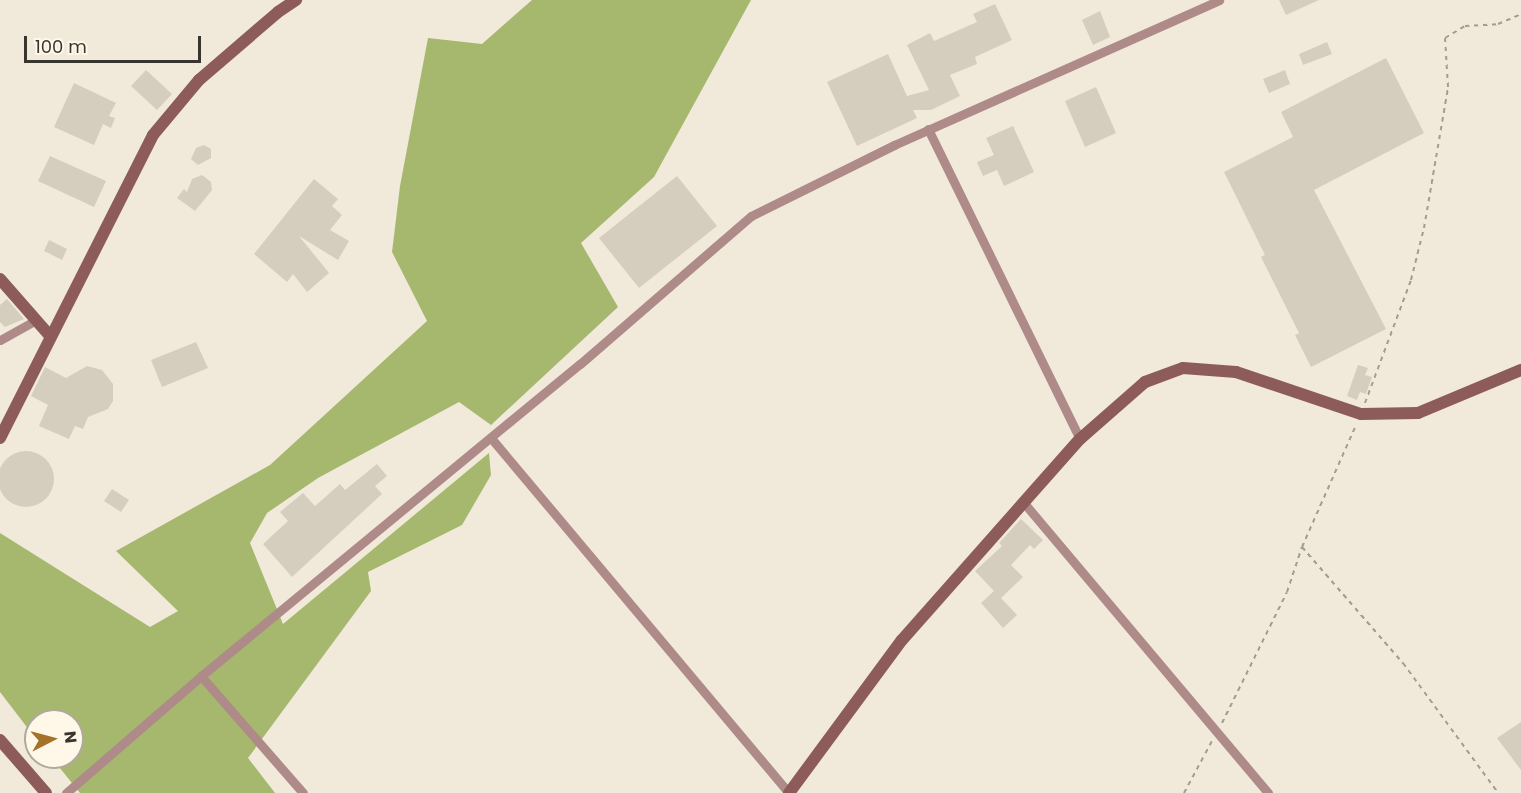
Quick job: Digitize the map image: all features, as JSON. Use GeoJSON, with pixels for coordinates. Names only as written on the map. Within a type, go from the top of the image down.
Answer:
{"type":"FeatureCollection","features":[{"type":"Feature","properties":{"kind":"street"},"geometry":{"type":"LineString","coordinates":[[0,438],[153,135],[199,80],[296,0]]}},
{"type":"Feature","properties":{"kind":"street"},"geometry":{"type":"LineString","coordinates":[[66,793],[201,676],[491,438],[751,216],[928,129],[1062,73],[1219,0]]}},
{"type":"Feature","properties":{"kind":"street"},"geometry":{"type":"LineString","coordinates":[[928,129],[1080,439]]}},
{"type":"Feature","properties":{"kind":"street"},"geometry":{"type":"LineString","coordinates":[[0,279],[50,336]]}},
{"type":"Feature","properties":{"kind":"street"},"geometry":{"type":"LineString","coordinates":[[0,340],[36,320]]}},
{"type":"Feature","properties":{"kind":"street"},"geometry":{"type":"LineString","coordinates":[[491,438],[789,793],[902,640],[1080,439],[1145,382],[1183,368],[1236,372],[1361,414],[1418,413],[1521,370]]}},
{"type":"Feature","properties":{"kind":"street"},"geometry":{"type":"LineString","coordinates":[[1024,503],[1268,793]]}},
{"type":"Feature","properties":{"kind":"street"},"geometry":{"type":"LineString","coordinates":[[201,676],[303,793]]}},
{"type":"Feature","properties":{"kind":"street"},"geometry":{"type":"LineString","coordinates":[[0,740],[46,793]]}},
{"type":"Feature","properties":{"kind":"path"},"geometry":{"type":"LineString","coordinates":[[1184,793],[1268,635],[1302,547],[1361,414],[1396,323],[1424,228],[1448,87],[1445,38],[1465,26],[1498,24],[1521,14]]}},
{"type":"Feature","properties":{"kind":"path"},"geometry":{"type":"LineString","coordinates":[[1302,547],[1403,663],[1498,793]]}},
{"type":"Feature","properties":{"kind":"green space"},"geometry":{"type":"Polygon","coordinates":[[[532,0],[751,0],[654,177],[581,243],[618,307],[491,425],[459,402],[318,478],[267,513],[250,543],[283,624],[489,453],[491,475],[462,525],[368,572],[371,591],[248,758],[275,793],[80,793],[61,769],[84,769],[84,709],[24,709],[24,723],[0,692],[0,533],[150,627],[178,611],[116,551],[270,465],[427,321],[392,252],[400,186],[428,38],[482,44],[532,0]]]}},
{"type":"Feature","properties":{"kind":"building"},"geometry":{"type":"Polygon","coordinates":[[[1279,0],[1319,0],[1286,15],[1279,0]]]}},
{"type":"Feature","properties":{"kind":"building"},"geometry":{"type":"Polygon","coordinates":[[[995,4],[1012,40],[975,57],[977,64],[950,75],[960,96],[931,110],[913,110],[917,118],[857,146],[827,82],[888,54],[907,96],[929,90],[907,45],[930,33],[934,41],[977,22],[973,14],[995,4]]]}},
{"type":"Feature","properties":{"kind":"building"},"geometry":{"type":"Polygon","coordinates":[[[1100,11],[1110,37],[1093,45],[1082,20],[1100,11]]]}},
{"type":"Feature","properties":{"kind":"building"},"geometry":{"type":"Polygon","coordinates":[[[1327,42],[1332,54],[1303,65],[1299,54],[1327,42]]]}},
{"type":"Feature","properties":{"kind":"building"},"geometry":{"type":"Polygon","coordinates":[[[1386,58],[1424,133],[1314,190],[1386,329],[1311,367],[1295,335],[1299,333],[1261,257],[1265,255],[1224,172],[1293,137],[1281,112],[1386,58]]]}},
{"type":"Feature","properties":{"kind":"building"},"geometry":{"type":"Polygon","coordinates":[[[146,70],[172,94],[157,110],[131,86],[146,70]]]}},
{"type":"Feature","properties":{"kind":"building"},"geometry":{"type":"Polygon","coordinates":[[[1285,70],[1290,84],[1269,93],[1263,79],[1285,70]]]}},
{"type":"Feature","properties":{"kind":"building"},"geometry":{"type":"Polygon","coordinates":[[[74,83],[116,103],[109,116],[115,118],[111,128],[103,124],[94,145],[54,127],[74,83]]]}},
{"type":"Feature","properties":{"kind":"building"},"geometry":{"type":"Polygon","coordinates":[[[1096,87],[1116,133],[1085,147],[1065,101],[1096,87]]]}},
{"type":"Feature","properties":{"kind":"building"},"geometry":{"type":"Polygon","coordinates":[[[1013,126],[1034,172],[1004,186],[997,170],[983,176],[977,162],[994,155],[986,138],[1013,126]]]}},
{"type":"Feature","properties":{"kind":"building"},"geometry":{"type":"Polygon","coordinates":[[[204,145],[211,149],[211,158],[198,165],[191,159],[196,148],[204,145]]]}},
{"type":"Feature","properties":{"kind":"building"},"geometry":{"type":"Polygon","coordinates":[[[50,156],[106,181],[94,207],[38,181],[50,156]]]}},
{"type":"Feature","properties":{"kind":"building"},"geometry":{"type":"Polygon","coordinates":[[[202,175],[211,182],[212,190],[195,211],[177,198],[184,189],[187,192],[192,179],[202,175]]]}},
{"type":"Feature","properties":{"kind":"building"},"geometry":{"type":"Polygon","coordinates":[[[677,176],[717,226],[639,288],[599,238],[677,176]]]}},
{"type":"Feature","properties":{"kind":"building"},"geometry":{"type":"Polygon","coordinates":[[[314,179],[338,199],[332,206],[342,215],[330,230],[349,241],[338,260],[299,236],[329,273],[307,292],[293,274],[287,282],[254,254],[314,179]]]}},
{"type":"Feature","properties":{"kind":"building"},"geometry":{"type":"Polygon","coordinates":[[[49,240],[67,249],[62,260],[44,251],[49,240]]]}},
{"type":"Feature","properties":{"kind":"building"},"geometry":{"type":"Polygon","coordinates":[[[7,299],[24,319],[5,327],[0,322],[0,305],[7,299]]]}},
{"type":"Feature","properties":{"kind":"building"},"geometry":{"type":"Polygon","coordinates":[[[196,342],[208,368],[162,387],[151,360],[196,342]]]}},
{"type":"Feature","properties":{"kind":"building"},"geometry":{"type":"Polygon","coordinates":[[[1358,365],[1368,368],[1365,375],[1372,377],[1366,394],[1360,392],[1357,400],[1347,396],[1358,365]]]}},
{"type":"Feature","properties":{"kind":"building"},"geometry":{"type":"Polygon","coordinates":[[[87,366],[102,370],[113,384],[113,401],[108,409],[88,417],[83,429],[75,426],[69,439],[39,426],[48,405],[31,396],[45,367],[66,378],[87,366]]]}},
{"type":"Feature","properties":{"kind":"building"},"geometry":{"type":"Polygon","coordinates":[[[26,451],[37,453],[46,459],[52,468],[54,479],[52,490],[46,499],[37,505],[26,507],[15,505],[6,499],[0,490],[-2,479],[0,468],[6,459],[15,453],[26,451]]]}},
{"type":"Feature","properties":{"kind":"building"},"geometry":{"type":"Polygon","coordinates":[[[377,464],[387,476],[375,486],[382,494],[292,577],[263,544],[288,521],[280,512],[303,493],[315,506],[340,484],[345,490],[377,464]]]}},
{"type":"Feature","properties":{"kind":"building"},"geometry":{"type":"Polygon","coordinates":[[[112,489],[129,500],[121,512],[104,501],[112,489]]]}},
{"type":"Feature","properties":{"kind":"building"},"geometry":{"type":"Polygon","coordinates":[[[1021,519],[1043,540],[1034,549],[1030,545],[1011,565],[1023,577],[1001,598],[1017,615],[1003,628],[981,603],[994,591],[975,571],[1002,546],[999,543],[1021,519]]]}},
{"type":"Feature","properties":{"kind":"building"},"geometry":{"type":"Polygon","coordinates":[[[1521,722],[1521,770],[1497,738],[1521,722]]]}}]}
